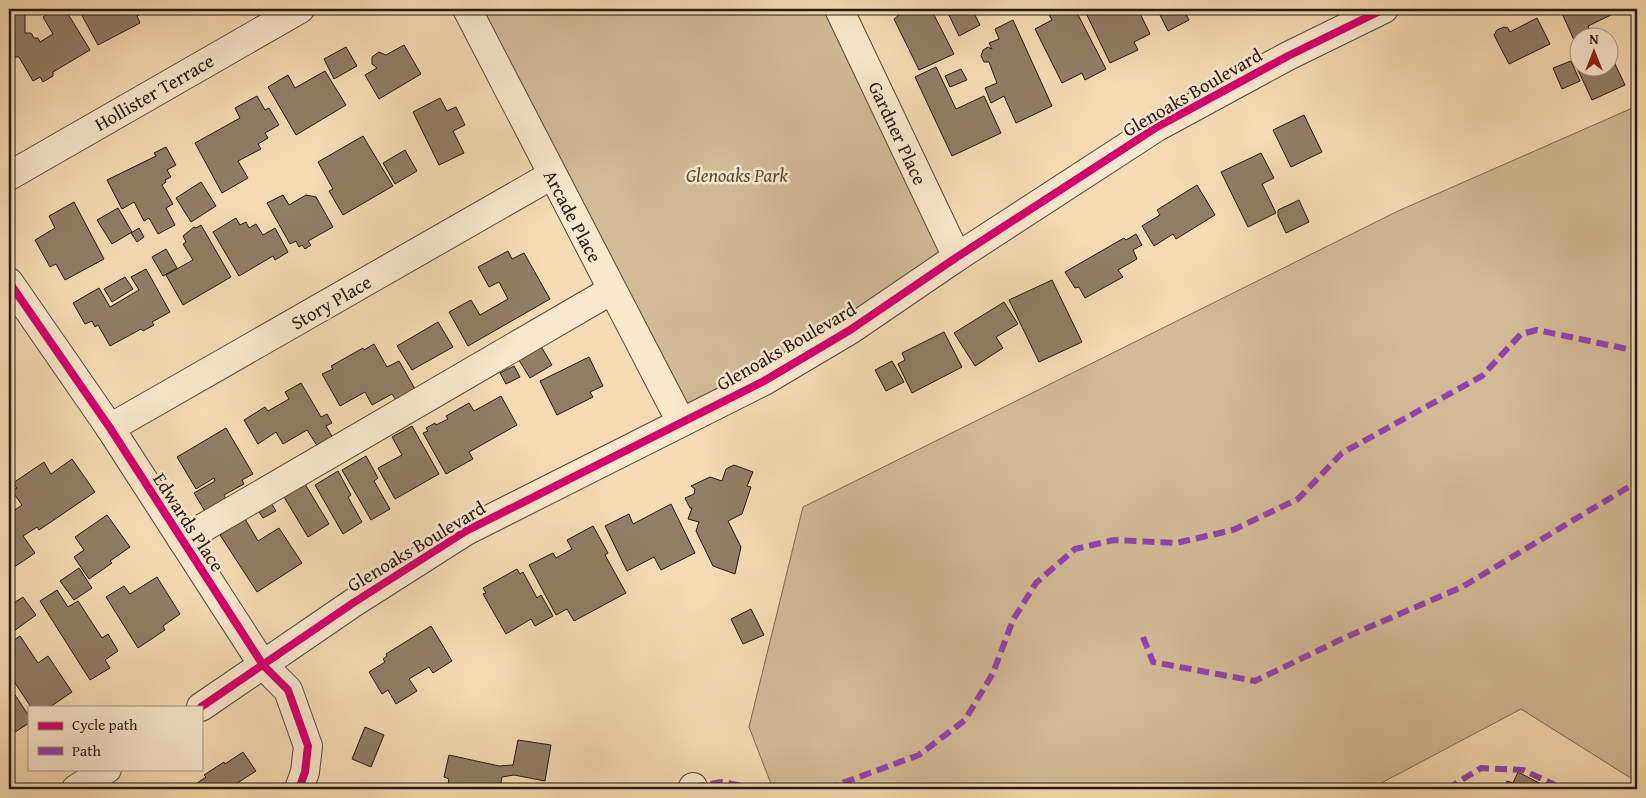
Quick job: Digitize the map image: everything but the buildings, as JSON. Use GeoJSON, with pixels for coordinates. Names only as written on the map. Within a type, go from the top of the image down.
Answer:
{"type":"FeatureCollection","features":[{"type":"Feature","properties":{"kind":"street","name":"Hollister Terrace"},"geometry":{"type":"LineString","coordinates":[[9,176],[300,9]]}},
{"type":"Feature","properties":{"kind":"street","name":"Arcade Place"},"geometry":{"type":"LineString","coordinates":[[466,9],[681,422]]}},
{"type":"Feature","properties":{"kind":"street","name":"Gardner Place"},"geometry":{"type":"LineString","coordinates":[[839,9],[957,258]]}},
{"type":"Feature","properties":{"kind":"street","name":"Glenoaks Boulevard"},"geometry":{"type":"LineString","coordinates":[[202,706],[353,603],[466,531],[764,381],[842,335],[1157,127],[1288,56],[1384,9]]}},
{"type":"Feature","properties":{"kind":"street","name":"Story Place"},"geometry":{"type":"LineString","coordinates":[[110,428],[552,175]]}},
{"type":"Feature","properties":{"kind":"street","name":"Edwards Place"},"geometry":{"type":"LineString","coordinates":[[9,282],[110,428],[263,666],[288,690],[308,746],[305,772],[299,789]]}},
{"type":"Feature","properties":{"kind":"street"},"geometry":{"type":"LineString","coordinates":[[182,540],[612,290]]}},
{"type":"Feature","properties":{"kind":"street"},"geometry":{"type":"LineString","coordinates":[[76,789],[104,770]]}},
{"type":"Feature","properties":{"kind":"green space","name":"Glenoaks Park"},"geometry":{"type":"Polygon","coordinates":[[[467,9],[839,9],[957,257],[681,422],[467,9]]]}},
{"type":"Feature","properties":{"kind":"green space"},"geometry":{"type":"Polygon","coordinates":[[[1637,106],[1637,782],[1521,709],[1370,789],[773,789],[749,727],[803,507],[1398,211],[1637,106]]]}},
{"type":"Feature","properties":{"kind":"marked path"},"geometry":{"type":"LineString","coordinates":[[826,789],[919,755],[965,720],[993,673],[1013,620],[1036,583],[1075,549],[1114,540],[1176,543],[1233,530],[1298,499],[1342,453],[1482,376],[1521,334],[1537,330],[1637,351]]}},
{"type":"Feature","properties":{"kind":"marked path"},"geometry":{"type":"LineString","coordinates":[[1143,637],[1153,662],[1255,681],[1344,638],[1462,587],[1637,482]]}},
{"type":"Feature","properties":{"kind":"marked path"},"geometry":{"type":"LineString","coordinates":[[1447,789],[1481,768],[1523,770],[1553,784],[1557,789]]}},
{"type":"Feature","properties":{"kind":"marked path"},"geometry":{"type":"LineString","coordinates":[[693,787],[721,782],[761,789]]}},
{"type":"Feature","properties":{"kind":"cycle path"},"geometry":{"type":"LineString","coordinates":[[202,706],[353,603],[466,531],[764,381],[850,330],[957,257],[1157,127],[1288,56],[1384,9]]}},
{"type":"Feature","properties":{"kind":"cycle path"},"geometry":{"type":"LineString","coordinates":[[9,282],[110,428],[263,665],[288,690],[308,746],[305,772],[299,789]]}}]}
